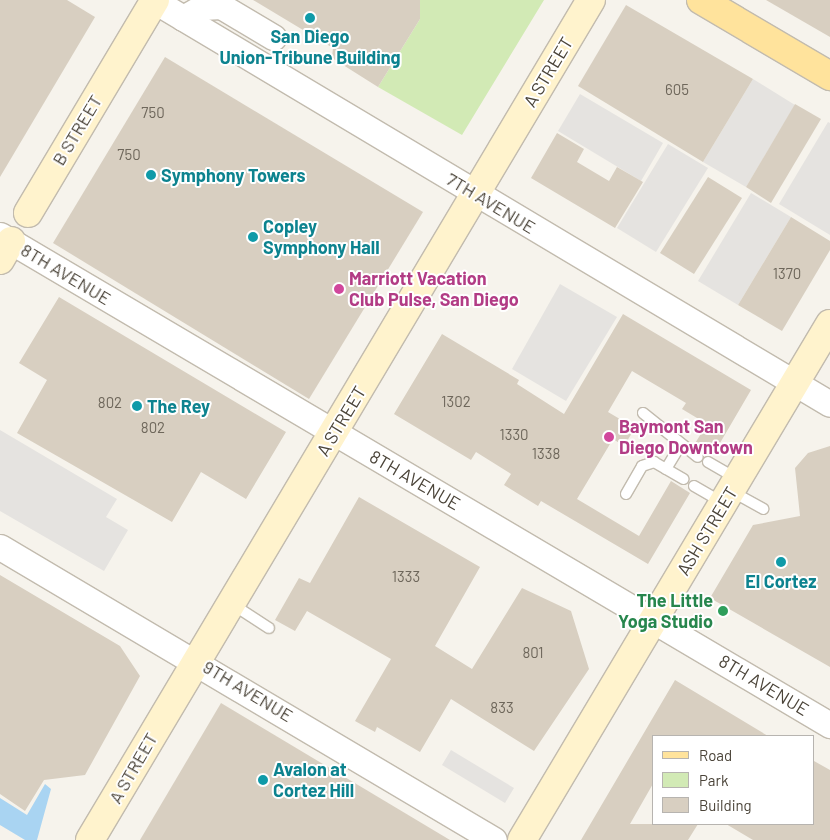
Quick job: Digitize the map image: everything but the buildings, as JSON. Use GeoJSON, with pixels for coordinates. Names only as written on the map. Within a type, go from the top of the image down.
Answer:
{"type":"FeatureCollection","features":[{"type":"Feature","properties":{"kind":"main road","name":"B STREET"},"geometry":{"type":"LineString","coordinates":[[28,213],[154,0]]}},
{"type":"Feature","properties":{"kind":"main road","name":"A STREET"},"geometry":{"type":"LineString","coordinates":[[90,840],[591,0]]}},
{"type":"Feature","properties":{"kind":"main road"},"geometry":{"type":"LineString","coordinates":[[701,0],[830,76]]}},
{"type":"Feature","properties":{"kind":"main road","name":"ASH STREET"},"geometry":{"type":"LineString","coordinates":[[522,840],[830,324]]}},
{"type":"Feature","properties":{"kind":"street","name":"7TH AVENUE"},"geometry":{"type":"LineString","coordinates":[[154,0],[830,404]]}},
{"type":"Feature","properties":{"kind":"street"},"geometry":{"type":"LineString","coordinates":[[183,18],[202,7],[221,6],[273,37]]}},
{"type":"Feature","properties":{"kind":"street","name":"B STREET"},"geometry":{"type":"LineString","coordinates":[[4,245],[28,213]]}},
{"type":"Feature","properties":{"kind":"street","name":"8TH AVENUE"},"geometry":{"type":"LineString","coordinates":[[4,245],[334,433],[655,620],[830,725]]}},
{"type":"Feature","properties":{"kind":"street","name":"9TH AVENUE"},"geometry":{"type":"LineString","coordinates":[[0,547],[196,660],[494,840]]}},
{"type":"Feature","properties":{"kind":"lane"},"geometry":{"type":"LineString","coordinates":[[643,412],[680,446],[698,457]]}},
{"type":"Feature","properties":{"kind":"lane"},"geometry":{"type":"LineString","coordinates":[[666,468],[680,446]]}},
{"type":"Feature","properties":{"kind":"lane"},"geometry":{"type":"LineString","coordinates":[[626,494],[642,466],[654,462],[684,479]]}},
{"type":"Feature","properties":{"kind":"lane"},"geometry":{"type":"LineString","coordinates":[[708,462],[731,491]]}},
{"type":"Feature","properties":{"kind":"lane"},"geometry":{"type":"LineString","coordinates":[[694,486],[731,491],[763,509]]}},
{"type":"Feature","properties":{"kind":"lane"},"geometry":{"type":"LineString","coordinates":[[230,603],[269,628]]}},
{"type":"Feature","properties":{"kind":"green space"},"geometry":{"type":"Polygon","coordinates":[[[420,0],[544,0],[462,135],[378,87],[420,19],[420,0]]]}},
{"type":"Feature","properties":{"kind":"shaded area"},"geometry":{"type":"Polygon","coordinates":[[[753,79],[795,105],[746,187],[703,162],[753,79]]]}},
{"type":"Feature","properties":{"kind":"shaded area"},"geometry":{"type":"Polygon","coordinates":[[[580,94],[663,143],[641,181],[558,131],[580,94]]]}},
{"type":"Feature","properties":{"kind":"shaded area"},"geometry":{"type":"Polygon","coordinates":[[[828,122],[830,123],[830,235],[779,204],[828,122]]]}},
{"type":"Feature","properties":{"kind":"shaded area"},"geometry":{"type":"Polygon","coordinates":[[[668,144],[708,168],[656,252],[617,228],[668,144]]]}},
{"type":"Feature","properties":{"kind":"shaded area"},"geometry":{"type":"Polygon","coordinates":[[[751,193],[791,217],[738,305],[698,281],[751,193]]]}},
{"type":"Feature","properties":{"kind":"shaded area"},"geometry":{"type":"Polygon","coordinates":[[[560,284],[617,317],[566,401],[512,369],[560,284]]]}},
{"type":"Feature","properties":{"kind":"shaded area"},"geometry":{"type":"Polygon","coordinates":[[[0,430],[117,499],[106,517],[128,530],[104,571],[0,511],[0,430]]]}},
{"type":"Feature","properties":{"kind":"shaded area"},"geometry":{"type":"Polygon","coordinates":[[[451,750],[514,788],[505,803],[442,765],[451,750]]]}},
{"type":"Feature","properties":{"kind":"water"},"geometry":{"type":"Polygon","coordinates":[[[45,784],[51,789],[37,840],[25,840],[0,825],[0,798],[27,815],[45,784]]]}},
{"type":"Feature","properties":{"kind":"place","name":"San Diego Union-Tribune Building"},"geometry":{"type":"Point","coordinates":[310,18]}},
{"type":"Feature","properties":{"kind":"place","name":"Symphony Towers"},"geometry":{"type":"Point","coordinates":[151,175]}},
{"type":"Feature","properties":{"kind":"place","name":"Copley Symphony Hall"},"geometry":{"type":"Point","coordinates":[253,237]}},
{"type":"Feature","properties":{"kind":"place","name":"Marriott Vacation Club Pulse, San Diego"},"geometry":{"type":"Point","coordinates":[339,289]}},
{"type":"Feature","properties":{"kind":"place","name":"The Rey"},"geometry":{"type":"Point","coordinates":[137,406]}},
{"type":"Feature","properties":{"kind":"place","name":"Baymont San Diego Downtown"},"geometry":{"type":"Point","coordinates":[609,437]}},
{"type":"Feature","properties":{"kind":"place","name":"El Cortez"},"geometry":{"type":"Point","coordinates":[781,562]}},
{"type":"Feature","properties":{"kind":"place","name":"The Little Yoga Studio"},"geometry":{"type":"Point","coordinates":[723,611]}},
{"type":"Feature","properties":{"kind":"place","name":"Avalon at Cortez Hill"},"geometry":{"type":"Point","coordinates":[263,780]}}]}
